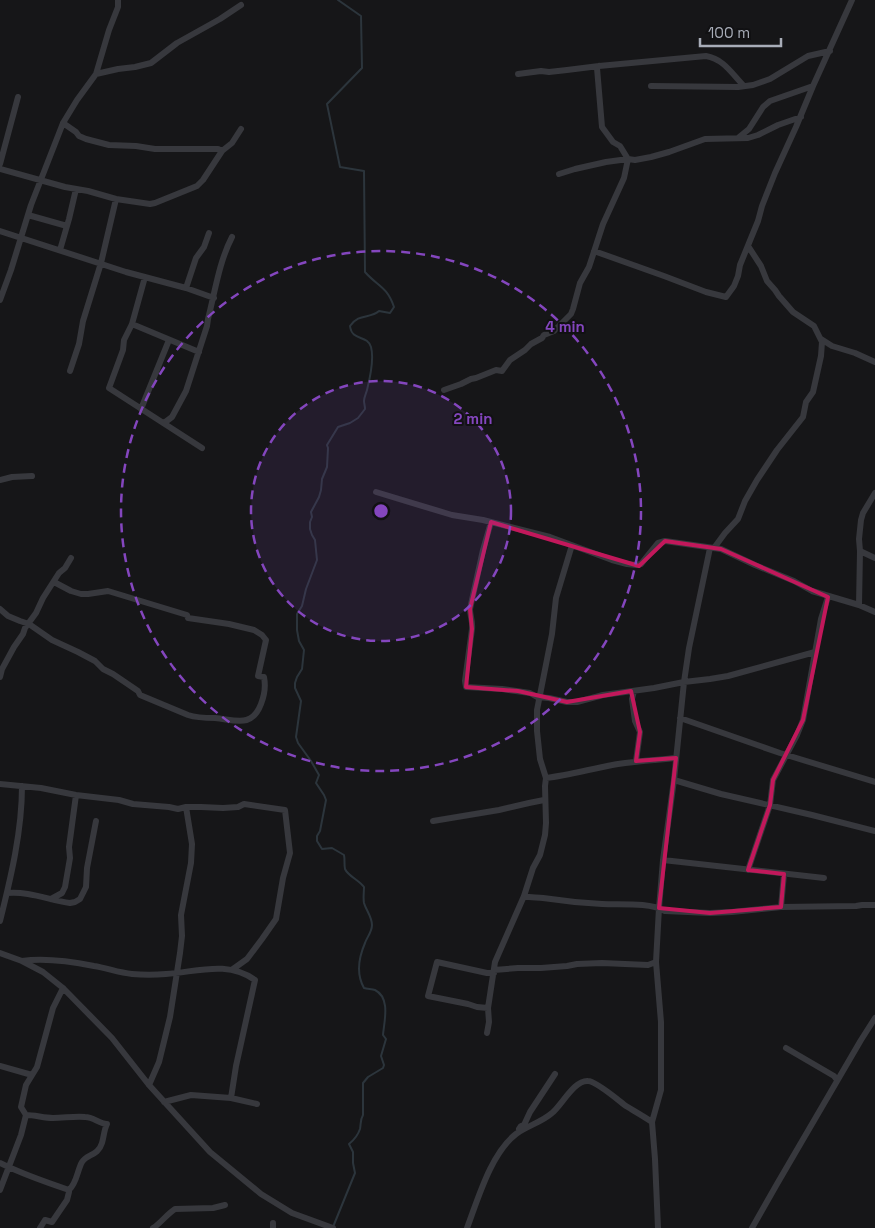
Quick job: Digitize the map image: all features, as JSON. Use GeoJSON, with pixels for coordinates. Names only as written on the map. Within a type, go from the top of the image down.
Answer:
{"type":"FeatureCollection","features":[{"type":"Feature","properties":{"kind":"street"},"geometry":{"type":"LineString","coordinates":[[0,300],[12,270],[40,180],[63,123],[76,100],[96,74],[118,7],[118,0]]}},
{"type":"Feature","properties":{"kind":"street"},"geometry":{"type":"LineString","coordinates":[[594,251],[706,292],[726,297],[734,286],[768,189],[852,0]]}},
{"type":"Feature","properties":{"kind":"street"},"geometry":{"type":"LineString","coordinates":[[96,74],[118,68],[135,67],[151,63],[177,43],[241,5]]}},
{"type":"Feature","properties":{"kind":"street"},"geometry":{"type":"LineString","coordinates":[[652,86],[738,88],[764,82],[808,56],[830,51]]}},
{"type":"Feature","properties":{"kind":"street"},"geometry":{"type":"LineString","coordinates":[[518,74],[706,56],[712,57],[726,65],[744,86]]}},
{"type":"Feature","properties":{"kind":"street"},"geometry":{"type":"LineString","coordinates":[[444,390],[496,370],[502,371],[510,360],[544,335],[554,331],[571,314],[580,283],[589,267],[603,224],[624,178],[628,159],[620,146],[613,142],[602,127],[596,74],[599,66]]}},
{"type":"Feature","properties":{"kind":"street"},"geometry":{"type":"LineString","coordinates":[[737,139],[749,129],[763,107],[770,101],[813,86]]}},
{"type":"Feature","properties":{"kind":"street"},"geometry":{"type":"LineString","coordinates":[[0,164],[18,97]]}},
{"type":"Feature","properties":{"kind":"street"},"geometry":{"type":"LineString","coordinates":[[559,174],[614,160],[635,160],[651,157],[705,139],[748,138],[800,117]]}},
{"type":"Feature","properties":{"kind":"street"},"geometry":{"type":"LineString","coordinates":[[63,123],[79,136],[109,146],[222,151]]}},
{"type":"Feature","properties":{"kind":"street"},"geometry":{"type":"LineString","coordinates":[[0,169],[116,199],[150,204],[197,186],[209,172],[222,151],[232,143],[241,129]]}},
{"type":"Feature","properties":{"kind":"street"},"geometry":{"type":"LineString","coordinates":[[60,250],[76,189]]}},
{"type":"Feature","properties":{"kind":"street"},"geometry":{"type":"LineString","coordinates":[[70,371],[101,263],[116,199]]}},
{"type":"Feature","properties":{"kind":"street"},"geometry":{"type":"LineString","coordinates":[[28,215],[67,226]]}},
{"type":"Feature","properties":{"kind":"street"},"geometry":{"type":"LineString","coordinates":[[0,231],[214,298]]}},
{"type":"Feature","properties":{"kind":"street"},"geometry":{"type":"LineString","coordinates":[[186,288],[194,263],[204,248],[209,234]]}},
{"type":"Feature","properties":{"kind":"street"},"geometry":{"type":"LineString","coordinates":[[164,423],[172,417],[186,391],[207,326],[221,266],[232,237]]}},
{"type":"Feature","properties":{"kind":"street"},"geometry":{"type":"LineString","coordinates":[[658,1228],[652,1122],[661,1090],[661,1022],[656,962],[663,860],[689,648],[712,548],[738,519],[745,501],[757,480],[802,417],[805,406],[813,392],[822,348],[821,339],[814,326],[794,312],[766,281],[761,266],[748,246]]}},
{"type":"Feature","properties":{"kind":"street"},"geometry":{"type":"LineString","coordinates":[[145,277],[132,324],[124,340],[123,350],[109,388],[202,448]]}},
{"type":"Feature","properties":{"kind":"street"},"geometry":{"type":"LineString","coordinates":[[132,324],[199,352]]}},
{"type":"Feature","properties":{"kind":"street"},"geometry":{"type":"LineString","coordinates":[[821,339],[832,346],[855,352],[875,362]]}},
{"type":"Feature","properties":{"kind":"street"},"geometry":{"type":"LineString","coordinates":[[141,409],[169,340]]}},
{"type":"Feature","properties":{"kind":"street"},"geometry":{"type":"LineString","coordinates":[[0,480],[32,476]]}},
{"type":"Feature","properties":{"kind":"street"},"geometry":{"type":"LineString","coordinates":[[376,492],[452,515],[483,520],[550,537],[612,560],[636,565],[641,564],[658,543],[665,540],[721,549],[794,581],[812,591],[859,605],[875,612]]}},
{"type":"Feature","properties":{"kind":"street"},"geometry":{"type":"LineString","coordinates":[[859,605],[859,539],[861,520],[875,493]]}},
{"type":"Feature","properties":{"kind":"street"},"geometry":{"type":"LineString","coordinates":[[491,522],[470,609],[473,622],[465,681],[466,687],[502,689],[530,694],[537,698],[577,702],[603,695],[684,682],[710,680],[815,652]]}},
{"type":"Feature","properties":{"kind":"street"},"geometry":{"type":"LineString","coordinates":[[488,1033],[488,1008],[495,962],[524,896],[542,847],[546,823],[544,800],[546,778],[540,759],[538,739],[539,697],[552,634],[556,598],[572,545]]}},
{"type":"Feature","properties":{"kind":"street"},"geometry":{"type":"LineString","coordinates":[[860,551],[875,558]]}},
{"type":"Feature","properties":{"kind":"street"},"geometry":{"type":"LineString","coordinates":[[0,676],[14,648],[24,634],[25,628],[59,573],[65,568],[71,558]]}},
{"type":"Feature","properties":{"kind":"street"},"geometry":{"type":"LineString","coordinates":[[0,609],[8,616],[29,624],[52,640],[95,661],[103,669],[138,691],[140,695],[188,715],[238,721],[247,720],[254,716],[258,710],[265,693],[266,684],[264,677],[258,676],[266,640],[262,635],[254,630],[229,624],[188,618],[187,615],[108,591],[81,594],[54,582]]}},
{"type":"Feature","properties":{"kind":"street"},"geometry":{"type":"LineString","coordinates":[[748,870],[770,805],[773,780],[803,720],[821,619],[828,596]]}},
{"type":"Feature","properties":{"kind":"street"},"geometry":{"type":"LineString","coordinates":[[634,691],[632,699],[635,721],[640,732],[636,761]]}},
{"type":"Feature","properties":{"kind":"street"},"geometry":{"type":"LineString","coordinates":[[680,718],[780,753],[875,782]]}},
{"type":"Feature","properties":{"kind":"street"},"geometry":{"type":"LineString","coordinates":[[546,778],[636,761],[676,758]]}},
{"type":"Feature","properties":{"kind":"street"},"geometry":{"type":"LineString","coordinates":[[674,780],[721,794],[875,831]]}},
{"type":"Feature","properties":{"kind":"street"},"geometry":{"type":"LineString","coordinates":[[0,784],[41,788],[76,795],[119,800],[133,804],[170,807],[178,810],[201,807],[238,807],[244,804],[285,810],[290,853],[283,878],[276,919],[247,958],[233,969]]}},
{"type":"Feature","properties":{"kind":"street"},"geometry":{"type":"LineString","coordinates":[[0,921],[16,843],[22,806],[22,786]]}},
{"type":"Feature","properties":{"kind":"street"},"geometry":{"type":"LineString","coordinates":[[52,899],[62,893],[65,887],[76,795]]}},
{"type":"Feature","properties":{"kind":"street"},"geometry":{"type":"LineString","coordinates":[[433,821],[544,800]]}},
{"type":"Feature","properties":{"kind":"street"},"geometry":{"type":"LineString","coordinates":[[149,1085],[159,1062],[170,1017],[182,936],[181,915],[191,863],[192,844],[186,808]]}},
{"type":"Feature","properties":{"kind":"street"},"geometry":{"type":"LineString","coordinates":[[7,893],[17,892],[70,903],[80,898],[86,887],[87,868],[96,821]]}},
{"type":"Feature","properties":{"kind":"street"},"geometry":{"type":"LineString","coordinates":[[663,860],[824,878]]}},
{"type":"Feature","properties":{"kind":"street"},"geometry":{"type":"LineString","coordinates":[[781,907],[784,874]]}},
{"type":"Feature","properties":{"kind":"street"},"geometry":{"type":"LineString","coordinates":[[524,896],[570,902],[637,905],[659,908],[665,911],[710,914],[781,907],[875,905]]}},
{"type":"Feature","properties":{"kind":"street"},"geometry":{"type":"LineString","coordinates":[[0,953],[22,961],[43,972],[63,988],[112,1038],[149,1085],[210,1152],[261,1194],[292,1213],[333,1228]]}},
{"type":"Feature","properties":{"kind":"street"},"geometry":{"type":"LineString","coordinates":[[22,961],[71,963],[131,974],[166,974],[207,969],[233,969],[250,976],[255,980],[231,1098]]}},
{"type":"Feature","properties":{"kind":"street"},"geometry":{"type":"LineString","coordinates":[[488,1008],[428,996],[437,962],[478,972],[577,964],[648,965],[656,962]]}},
{"type":"Feature","properties":{"kind":"street"},"geometry":{"type":"LineString","coordinates":[[0,1190],[21,1135],[26,1115],[21,1107],[26,1085],[36,1067],[53,1008],[63,988]]}},
{"type":"Feature","properties":{"kind":"street"},"geometry":{"type":"LineString","coordinates":[[752,1228],[776,1184],[875,1018]]}},
{"type":"Feature","properties":{"kind":"street"},"geometry":{"type":"LineString","coordinates":[[786,1048],[834,1076],[837,1080]]}},
{"type":"Feature","properties":{"kind":"street"},"geometry":{"type":"LineString","coordinates":[[0,1066],[32,1075]]}},
{"type":"Feature","properties":{"kind":"street"},"geometry":{"type":"LineString","coordinates":[[21,1073],[26,1085]]}},
{"type":"Feature","properties":{"kind":"street"},"geometry":{"type":"LineString","coordinates":[[467,1228],[486,1179],[496,1160],[520,1126],[524,1125],[530,1112],[555,1074]]}},
{"type":"Feature","properties":{"kind":"street"},"geometry":{"type":"LineString","coordinates":[[516,1134],[553,1113],[568,1094],[581,1082],[587,1080],[603,1088],[626,1106],[652,1122]]}},
{"type":"Feature","properties":{"kind":"street"},"geometry":{"type":"LineString","coordinates":[[164,1102],[191,1095],[231,1098],[257,1104]]}},
{"type":"Feature","properties":{"kind":"street"},"geometry":{"type":"LineString","coordinates":[[26,1115],[51,1118],[84,1116],[107,1124],[102,1143],[95,1154],[83,1161],[74,1184],[68,1190],[67,1200],[52,1222],[45,1220],[40,1228]]}},
{"type":"Feature","properties":{"kind":"street"},"geometry":{"type":"LineString","coordinates":[[0,1163],[24,1175],[68,1190]]}},
{"type":"Feature","properties":{"kind":"street"},"geometry":{"type":"LineString","coordinates":[[153,1228],[175,1209],[213,1208],[225,1205]]}},
{"type":"Feature","properties":{"kind":"highlighted area"},"geometry":{"type":"Polygon","coordinates":[[[491,522],[639,566],[665,541],[721,549],[828,597],[803,720],[773,780],[770,805],[748,870],[784,874],[781,907],[710,913],[659,908],[676,758],[636,761],[640,732],[631,691],[567,702],[518,691],[466,687],[472,629],[470,609],[491,522]]]}},
{"type":"Feature","properties":{"kind":"waterway"},"geometry":{"type":"LineString","coordinates":[[333,1227],[355,1173],[353,1152],[349,1144],[356,1137],[360,1129],[363,1115],[363,1083],[368,1077],[383,1068],[384,1065],[381,1056],[386,1039],[383,1035],[385,1004],[380,994],[375,990],[364,988],[360,977],[361,954],[372,925],[364,903],[364,887],[346,871],[344,855],[332,848],[322,849],[317,841],[326,800],[316,783],[319,775],[296,737],[301,701],[295,688],[295,683],[302,669],[304,650],[299,641],[297,614],[302,606],[317,560],[315,540],[310,529],[310,522],[311,512],[319,497],[322,479],[327,467],[327,445],[338,427],[358,418],[365,409],[364,400],[369,380],[372,352],[369,343],[356,336],[351,331],[350,326],[357,319],[379,311],[390,313],[394,307],[385,290],[365,272],[364,171],[340,167],[327,104],[362,68],[361,16],[338,0]]}}]}
